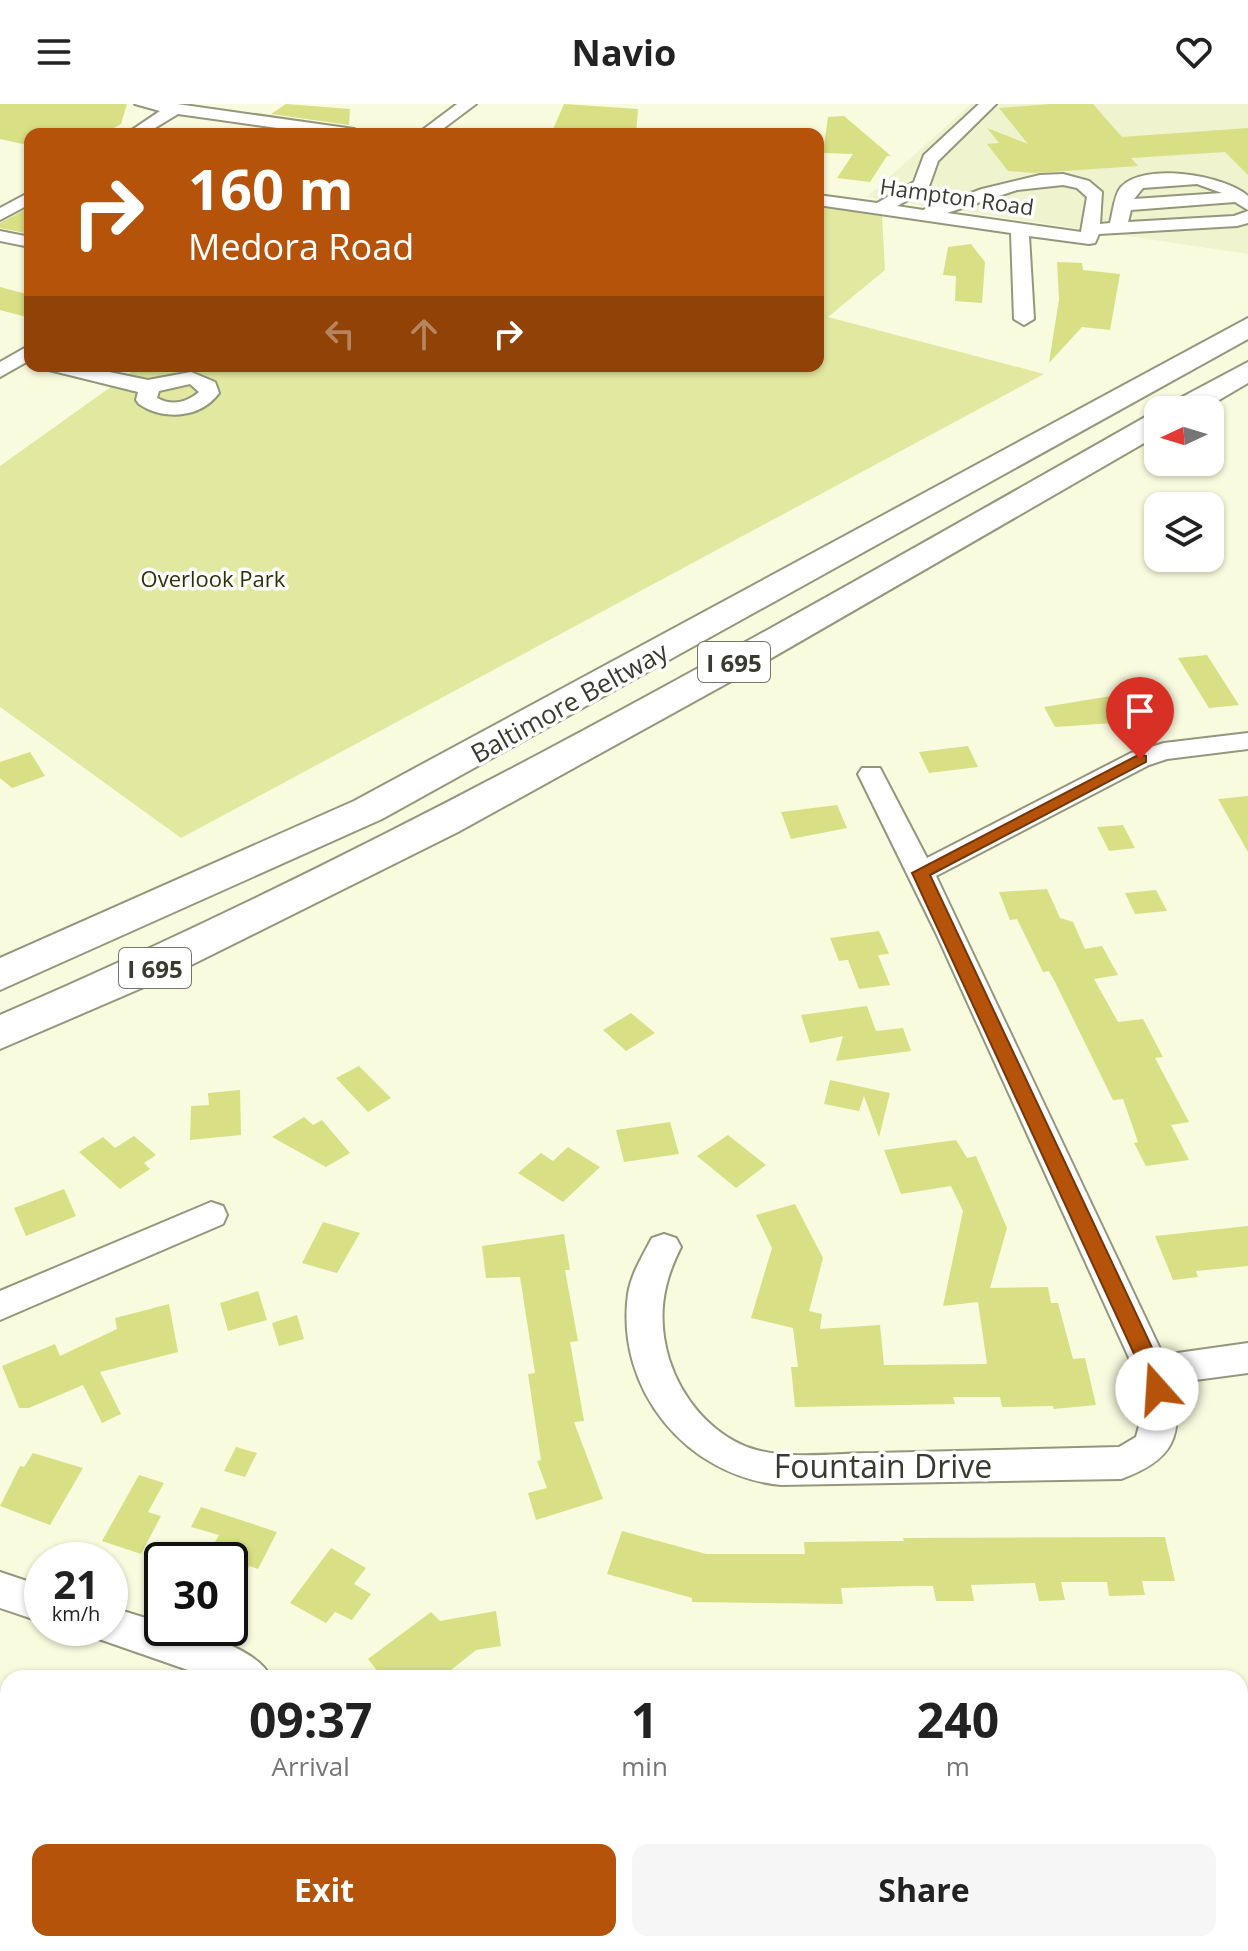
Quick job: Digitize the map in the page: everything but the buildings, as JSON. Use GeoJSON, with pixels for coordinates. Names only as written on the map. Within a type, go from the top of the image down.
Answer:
{"type":"FeatureCollection","features":[{"type":"Feature","properties":{"kind":"highway","name":"Baltimore Beltway"},"geometry":{"type":"LineString","coordinates":[[0,975],[368,810],[497,742],[1248,327]]}},
{"type":"Feature","properties":{"kind":"highway"},"geometry":{"type":"LineString","coordinates":[[1204,396],[1248,371]]}},
{"type":"Feature","properties":{"kind":"highway","name":"Baltimore Beltway"},"geometry":{"type":"LineString","coordinates":[[0,1033],[142,974],[306,895],[524,780],[1144,430]]}},
{"type":"Feature","properties":{"kind":"highway"},"geometry":{"type":"LineString","coordinates":[[0,955],[156,890],[196,887]]}},
{"type":"Feature","properties":{"kind":"highway"},"geometry":{"type":"LineString","coordinates":[[0,1054],[147,981],[306,895]]}},
{"type":"Feature","properties":{"kind":"street"},"geometry":{"type":"LineString","coordinates":[[143,104],[311,128]]}},
{"type":"Feature","properties":{"kind":"street"},"geometry":{"type":"LineString","coordinates":[[223,115],[241,104]]}},
{"type":"Feature","properties":{"kind":"street"},"geometry":{"type":"LineString","coordinates":[[434,128],[468,104]]}},
{"type":"Feature","properties":{"kind":"street"},"geometry":{"type":"LineString","coordinates":[[879,209],[922,185],[930,159],[988,104]]}},
{"type":"Feature","properties":{"kind":"street"},"geometry":{"type":"LineString","coordinates":[[144,128],[175,109]]}},
{"type":"Feature","properties":{"kind":"street"},"geometry":{"type":"LineString","coordinates":[[925,215],[1025,182],[1054,178],[1069,180],[1093,190],[1096,196],[1090,234]]}},
{"type":"Feature","properties":{"kind":"street"},"geometry":{"type":"LineString","coordinates":[[0,215],[24,201]]}},
{"type":"Feature","properties":{"kind":"street","name":"Hampton Road"},"geometry":{"type":"LineString","coordinates":[[824,201],[1020,229],[1090,234],[1237,221],[1248,216]]}},
{"type":"Feature","properties":{"kind":"street"},"geometry":{"type":"LineString","coordinates":[[1117,230],[1123,205],[1244,201]]}},
{"type":"Feature","properties":{"kind":"street"},"geometry":{"type":"LineString","coordinates":[[1020,229],[1024,319]]}},
{"type":"Feature","properties":{"kind":"street"},"geometry":{"type":"LineString","coordinates":[[0,236],[24,241]]}},
{"type":"Feature","properties":{"kind":"street"},"geometry":{"type":"LineString","coordinates":[[0,371],[20,356]]}},
{"type":"Feature","properties":{"kind":"street"},"geometry":{"type":"LineString","coordinates":[[83,372],[150,387]]}},
{"type":"Feature","properties":{"kind":"street"},"geometry":{"type":"LineString","coordinates":[[920,873],[1140,759],[1164,751],[1248,741]]}},
{"type":"Feature","properties":{"kind":"street","name":"Fountain Drive"},"geometry":{"type":"LineString","coordinates":[[664,1247],[649,1275],[645,1299],[646,1332],[655,1376],[671,1406],[697,1435],[740,1461],[785,1469],[821,1470],[1121,1463],[1140,1457],[1153,1446],[1161,1426],[1153,1371],[871,774]]}},
{"type":"Feature","properties":{"kind":"street"},"geometry":{"type":"LineString","coordinates":[[0,1306],[211,1215]]}},
{"type":"Feature","properties":{"kind":"street"},"geometry":{"type":"LineString","coordinates":[[1153,1371],[1248,1358]]}},
{"type":"Feature","properties":{"kind":"street"},"geometry":{"type":"LineString","coordinates":[[0,1590],[24,1598]]}},
{"type":"Feature","properties":{"kind":"street"},"geometry":{"type":"LineString","coordinates":[[128,1631],[206,1655],[235,1670]]}},
{"type":"Feature","properties":{"kind":"shaded area"},"geometry":{"type":"Polygon","coordinates":[[[971,104],[1248,104],[1248,254],[867,197],[971,104]]]}},
{"type":"Feature","properties":{"kind":"green space","name":"Overlook Park"},"geometry":{"type":"Polygon","coordinates":[[[824,207],[882,216],[885,270],[828,317],[1044,374],[181,838],[0,707],[0,466],[132,372],[824,372],[824,207]]]}},
{"type":"Feature","properties":{"kind":"route"},"geometry":{"type":"LineString","coordinates":[[1140,759],[1104,775],[993,839],[920,873],[1153,1371],[1157,1389]]}}]}
